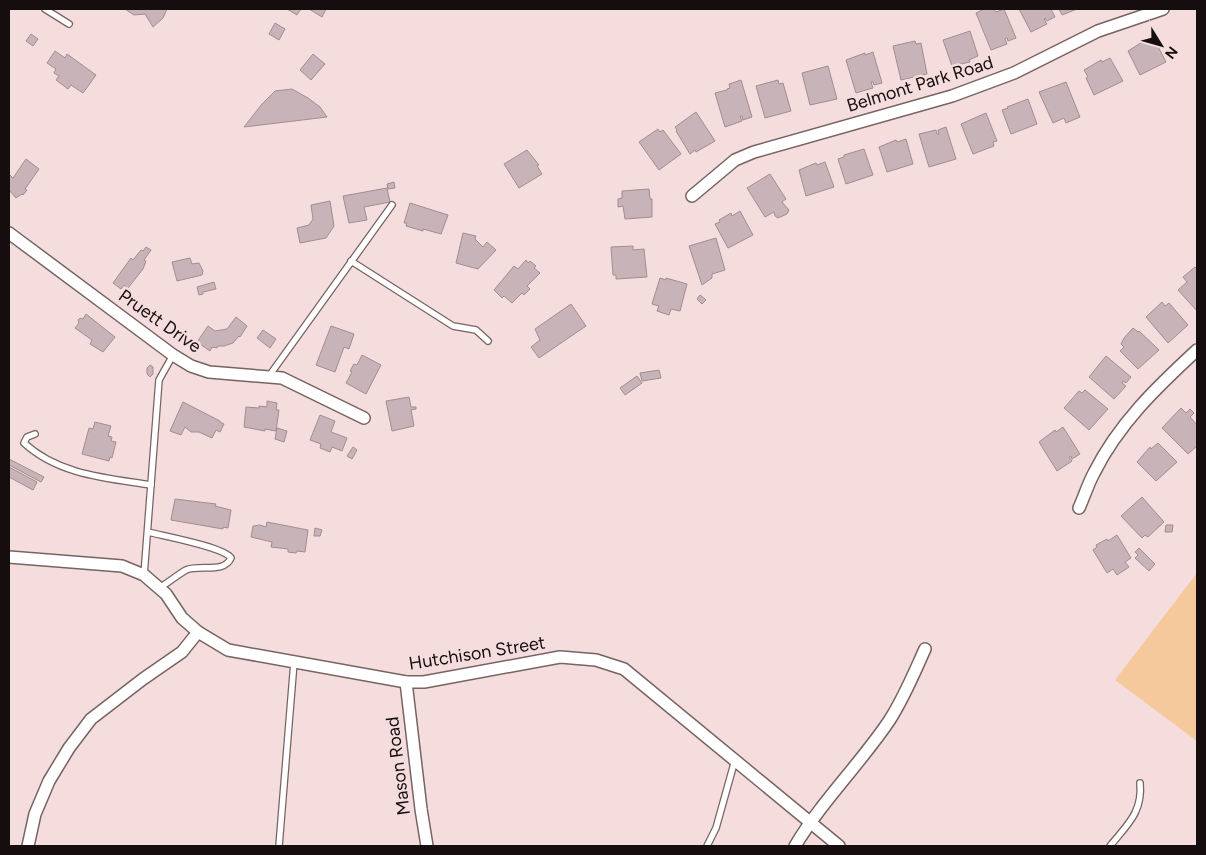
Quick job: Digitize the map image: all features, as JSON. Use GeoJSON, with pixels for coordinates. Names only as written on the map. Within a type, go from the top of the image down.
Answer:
{"type":"FeatureCollection","features":[{"type":"Feature","properties":{"kind":"street","name":"Belmont Park Road"},"geometry":{"type":"LineString","coordinates":[[692,196],[734,160],[754,152],[952,96],[1014,73],[1098,31],[1163,9]]}},
{"type":"Feature","properties":{"kind":"street","name":"Pruett Drive"},"geometry":{"type":"LineString","coordinates":[[9,233],[173,355],[191,366],[209,372],[282,378],[364,418]]}},
{"type":"Feature","properties":{"kind":"street"},"geometry":{"type":"LineString","coordinates":[[1079,508],[1094,474],[1111,444],[1132,414],[1154,389],[1197,350]]}},
{"type":"Feature","properties":{"kind":"street","name":"Hutchison Street"},"geometry":{"type":"LineString","coordinates":[[9,558],[122,566],[144,575],[166,594],[182,618],[198,632],[228,650],[294,662],[406,682],[424,682],[560,658],[596,660],[624,669],[839,846]]}},
{"type":"Feature","properties":{"kind":"street"},"geometry":{"type":"LineString","coordinates":[[28,846],[35,814],[49,781],[69,748],[86,726],[142,679],[182,652],[198,632]]}},
{"type":"Feature","properties":{"kind":"street"},"geometry":{"type":"LineString","coordinates":[[795,846],[810,821],[889,721],[905,693],[925,649]]}},
{"type":"Feature","properties":{"kind":"street","name":"Mason Road"},"geometry":{"type":"LineString","coordinates":[[406,682],[426,846]]}},
{"type":"Feature","properties":{"kind":"lane"},"geometry":{"type":"LineString","coordinates":[[46,9],[69,24]]}},
{"type":"Feature","properties":{"kind":"lane"},"geometry":{"type":"LineString","coordinates":[[269,376],[392,204]]}},
{"type":"Feature","properties":{"kind":"lane"},"geometry":{"type":"LineString","coordinates":[[351,261],[454,326],[476,330],[488,341]]}},
{"type":"Feature","properties":{"kind":"lane"},"geometry":{"type":"LineString","coordinates":[[144,575],[159,380],[173,355]]}},
{"type":"Feature","properties":{"kind":"lane"},"geometry":{"type":"LineString","coordinates":[[35,434],[27,437],[24,443],[33,452],[51,463],[82,474],[151,485]]}},
{"type":"Feature","properties":{"kind":"lane"},"geometry":{"type":"LineString","coordinates":[[148,532],[216,549],[228,554],[231,558],[229,563],[224,566],[187,570],[159,588]]}},
{"type":"Feature","properties":{"kind":"lane"},"geometry":{"type":"LineString","coordinates":[[279,846],[294,662]]}},
{"type":"Feature","properties":{"kind":"lane"},"geometry":{"type":"LineString","coordinates":[[707,846],[716,828],[734,760]]}},
{"type":"Feature","properties":{"kind":"lane"},"geometry":{"type":"LineString","coordinates":[[1110,846],[1134,816],[1139,806],[1141,796],[1140,783]]}},
{"type":"Feature","properties":{"kind":"shaded area"},"geometry":{"type":"Polygon","coordinates":[[[1197,573],[1197,741],[1115,680],[1197,573]]]}},
{"type":"Feature","properties":{"kind":"building"},"geometry":{"type":"Polygon","coordinates":[[[125,9],[167,9],[163,18],[153,27],[145,14],[134,15],[125,9]]]}},
{"type":"Feature","properties":{"kind":"building"},"geometry":{"type":"Polygon","coordinates":[[[287,9],[301,9],[297,15],[287,9]]]}},
{"type":"Feature","properties":{"kind":"building"},"geometry":{"type":"Polygon","coordinates":[[[309,9],[326,9],[322,17],[309,9]]]}},
{"type":"Feature","properties":{"kind":"building"},"geometry":{"type":"Polygon","coordinates":[[[984,9],[994,9],[996,12],[1004,9],[1016,38],[1008,41],[1007,38],[1005,39],[1007,44],[991,50],[976,13],[984,9]]]}},
{"type":"Feature","properties":{"kind":"building"},"geometry":{"type":"Polygon","coordinates":[[[1019,9],[1051,9],[1055,17],[1047,21],[1045,18],[1047,24],[1031,32],[1019,9]]]}},
{"type":"Feature","properties":{"kind":"building"},"geometry":{"type":"Polygon","coordinates":[[[1059,9],[1077,9],[1062,15],[1059,9]]]}},
{"type":"Feature","properties":{"kind":"building"},"geometry":{"type":"Polygon","coordinates":[[[275,23],[285,29],[279,40],[269,34],[275,23]]]}},
{"type":"Feature","properties":{"kind":"building"},"geometry":{"type":"Polygon","coordinates":[[[970,31],[978,56],[969,60],[970,62],[952,66],[943,40],[970,31]]]}},
{"type":"Feature","properties":{"kind":"building"},"geometry":{"type":"Polygon","coordinates":[[[31,34],[38,39],[33,46],[26,41],[31,34]]]}},
{"type":"Feature","properties":{"kind":"building"},"geometry":{"type":"Polygon","coordinates":[[[1154,39],[1166,62],[1140,75],[1128,51],[1144,41],[1145,43],[1154,39]]]}},
{"type":"Feature","properties":{"kind":"building"},"geometry":{"type":"Polygon","coordinates":[[[915,41],[916,44],[921,43],[927,74],[901,80],[893,46],[915,41]]]}},
{"type":"Feature","properties":{"kind":"building"},"geometry":{"type":"Polygon","coordinates":[[[55,51],[65,58],[67,54],[96,75],[83,93],[71,85],[68,89],[56,80],[59,76],[54,73],[56,69],[47,63],[55,51]]]}},
{"type":"Feature","properties":{"kind":"building"},"geometry":{"type":"Polygon","coordinates":[[[873,52],[882,83],[874,85],[871,82],[873,88],[856,93],[846,60],[873,52]]]}},
{"type":"Feature","properties":{"kind":"building"},"geometry":{"type":"Polygon","coordinates":[[[313,54],[325,64],[311,80],[300,70],[313,54]]]}},
{"type":"Feature","properties":{"kind":"building"},"geometry":{"type":"Polygon","coordinates":[[[1110,58],[1123,81],[1094,95],[1084,70],[1101,60],[1102,62],[1110,58]]]}},
{"type":"Feature","properties":{"kind":"building"},"geometry":{"type":"Polygon","coordinates":[[[828,66],[837,99],[810,105],[802,73],[828,66]]]}},
{"type":"Feature","properties":{"kind":"building"},"geometry":{"type":"Polygon","coordinates":[[[741,80],[752,117],[743,120],[742,116],[740,116],[742,121],[725,127],[715,93],[727,90],[730,88],[729,84],[741,80]]]}},
{"type":"Feature","properties":{"kind":"building"},"geometry":{"type":"Polygon","coordinates":[[[778,80],[779,84],[783,83],[791,111],[765,118],[756,86],[778,80]]]}},
{"type":"Feature","properties":{"kind":"building"},"geometry":{"type":"Polygon","coordinates":[[[1066,82],[1080,117],[1066,123],[1064,118],[1053,123],[1039,92],[1066,82]]]}},
{"type":"Feature","properties":{"kind":"building"},"geometry":{"type":"Polygon","coordinates":[[[292,89],[320,107],[327,117],[244,127],[275,91],[292,89]]]}},
{"type":"Feature","properties":{"kind":"building"},"geometry":{"type":"Polygon","coordinates":[[[1028,99],[1037,124],[1011,134],[1002,110],[1028,99]]]}},
{"type":"Feature","properties":{"kind":"building"},"geometry":{"type":"Polygon","coordinates":[[[696,112],[715,141],[690,154],[675,127],[696,112]]]}},
{"type":"Feature","properties":{"kind":"building"},"geometry":{"type":"Polygon","coordinates":[[[986,113],[997,141],[993,142],[994,146],[973,154],[961,124],[986,113]]]}},
{"type":"Feature","properties":{"kind":"building"},"geometry":{"type":"Polygon","coordinates":[[[946,127],[956,159],[929,167],[919,134],[936,130],[937,134],[939,134],[938,130],[946,127]]]}},
{"type":"Feature","properties":{"kind":"building"},"geometry":{"type":"Polygon","coordinates":[[[658,129],[660,132],[663,130],[681,154],[659,170],[639,142],[658,129]]]}},
{"type":"Feature","properties":{"kind":"building"},"geometry":{"type":"Polygon","coordinates":[[[906,139],[913,164],[887,172],[879,147],[896,140],[897,142],[906,139]]]}},
{"type":"Feature","properties":{"kind":"building"},"geometry":{"type":"Polygon","coordinates":[[[864,149],[873,175],[846,184],[838,159],[844,157],[844,155],[864,149]]]}},
{"type":"Feature","properties":{"kind":"building"},"geometry":{"type":"Polygon","coordinates":[[[527,150],[539,165],[537,166],[542,174],[519,188],[504,164],[527,150]]]}},
{"type":"Feature","properties":{"kind":"building"},"geometry":{"type":"Polygon","coordinates":[[[26,159],[39,169],[25,189],[27,190],[23,195],[16,198],[9,190],[9,177],[10,175],[13,178],[26,159]]]}},
{"type":"Feature","properties":{"kind":"building"},"geometry":{"type":"Polygon","coordinates":[[[825,162],[834,187],[806,196],[799,170],[816,163],[817,165],[825,162]]]}},
{"type":"Feature","properties":{"kind":"building"},"geometry":{"type":"Polygon","coordinates":[[[770,174],[786,199],[782,202],[789,210],[787,214],[778,218],[774,212],[765,217],[747,188],[770,174]]]}},
{"type":"Feature","properties":{"kind":"building"},"geometry":{"type":"Polygon","coordinates":[[[394,182],[395,188],[388,189],[387,184],[394,182]]]}},
{"type":"Feature","properties":{"kind":"building"},"geometry":{"type":"Polygon","coordinates":[[[387,188],[390,202],[364,207],[367,220],[349,223],[343,196],[387,188]]]}},
{"type":"Feature","properties":{"kind":"building"},"geometry":{"type":"Polygon","coordinates":[[[649,189],[650,199],[652,199],[652,217],[625,219],[623,206],[618,207],[618,199],[622,198],[622,191],[649,189]]]}},
{"type":"Feature","properties":{"kind":"building"},"geometry":{"type":"Polygon","coordinates":[[[330,201],[334,226],[326,238],[300,243],[297,228],[309,225],[313,219],[311,205],[330,201]]]}},
{"type":"Feature","properties":{"kind":"building"},"geometry":{"type":"Polygon","coordinates":[[[410,203],[448,215],[441,234],[406,226],[407,223],[404,223],[410,203]]]}},
{"type":"Feature","properties":{"kind":"building"},"geometry":{"type":"Polygon","coordinates":[[[740,211],[753,235],[728,248],[715,224],[731,213],[732,216],[740,211]]]}},
{"type":"Feature","properties":{"kind":"building"},"geometry":{"type":"Polygon","coordinates":[[[463,233],[476,236],[475,239],[483,247],[487,242],[496,250],[478,269],[456,263],[463,233]]]}},
{"type":"Feature","properties":{"kind":"building"},"geometry":{"type":"Polygon","coordinates":[[[716,238],[725,270],[712,274],[712,278],[702,285],[689,246],[716,238]]]}},
{"type":"Feature","properties":{"kind":"building"},"geometry":{"type":"Polygon","coordinates":[[[633,246],[633,250],[644,249],[647,277],[616,279],[616,275],[613,275],[611,247],[633,246]]]}},
{"type":"Feature","properties":{"kind":"building"},"geometry":{"type":"Polygon","coordinates":[[[146,247],[151,250],[144,260],[146,261],[143,269],[128,288],[124,285],[121,289],[113,283],[131,258],[133,260],[146,247]]]}},
{"type":"Feature","properties":{"kind":"building"},"geometry":{"type":"Polygon","coordinates":[[[190,258],[192,264],[199,263],[203,271],[202,275],[177,281],[172,262],[190,258]]]}},
{"type":"Feature","properties":{"kind":"building"},"geometry":{"type":"Polygon","coordinates":[[[526,260],[528,263],[530,261],[536,266],[534,268],[540,273],[527,286],[530,289],[524,295],[522,293],[512,303],[504,296],[502,298],[494,290],[514,266],[518,269],[526,260]]]}},
{"type":"Feature","properties":{"kind":"building"},"geometry":{"type":"Polygon","coordinates":[[[1195,267],[1197,269],[1197,311],[1178,290],[1187,282],[1183,277],[1195,267]]]}},
{"type":"Feature","properties":{"kind":"building"},"geometry":{"type":"Polygon","coordinates":[[[660,278],[687,284],[680,311],[671,309],[669,315],[657,311],[659,306],[652,304],[660,278]]]}},
{"type":"Feature","properties":{"kind":"building"},"geometry":{"type":"Polygon","coordinates":[[[214,282],[216,289],[199,295],[197,287],[214,282]]]}},
{"type":"Feature","properties":{"kind":"building"},"geometry":{"type":"Polygon","coordinates":[[[700,295],[706,300],[702,304],[697,299],[700,295]]]}},
{"type":"Feature","properties":{"kind":"building"},"geometry":{"type":"Polygon","coordinates":[[[1162,302],[1165,306],[1169,303],[1188,325],[1168,343],[1146,317],[1162,302]]]}},
{"type":"Feature","properties":{"kind":"building"},"geometry":{"type":"Polygon","coordinates":[[[571,304],[586,326],[539,358],[531,347],[540,340],[535,329],[571,304]]]}},
{"type":"Feature","properties":{"kind":"building"},"geometry":{"type":"Polygon","coordinates":[[[86,314],[115,337],[103,352],[90,344],[92,340],[75,328],[79,323],[78,320],[80,318],[83,319],[86,314]]]}},
{"type":"Feature","properties":{"kind":"building"},"geometry":{"type":"Polygon","coordinates":[[[236,317],[247,326],[240,337],[233,343],[218,346],[217,348],[212,347],[210,351],[197,342],[208,326],[215,331],[227,329],[236,317]]]}},
{"type":"Feature","properties":{"kind":"building"},"geometry":{"type":"Polygon","coordinates":[[[331,326],[354,334],[349,349],[344,347],[335,372],[316,365],[331,326]]]}},
{"type":"Feature","properties":{"kind":"building"},"geometry":{"type":"Polygon","coordinates":[[[1133,328],[1139,331],[1159,350],[1138,369],[1120,351],[1124,347],[1121,344],[1124,338],[1133,328]]]}},
{"type":"Feature","properties":{"kind":"building"},"geometry":{"type":"Polygon","coordinates":[[[263,330],[276,339],[270,348],[257,338],[263,330]]]}},
{"type":"Feature","properties":{"kind":"building"},"geometry":{"type":"Polygon","coordinates":[[[362,355],[381,365],[366,394],[346,383],[354,364],[357,365],[362,355]]]}},
{"type":"Feature","properties":{"kind":"building"},"geometry":{"type":"Polygon","coordinates":[[[1106,356],[1131,377],[1126,383],[1123,381],[1122,383],[1126,386],[1114,399],[1089,377],[1106,356]]]}},
{"type":"Feature","properties":{"kind":"building"},"geometry":{"type":"Polygon","coordinates":[[[150,365],[153,367],[153,374],[150,377],[147,374],[147,368],[150,365]]]}},
{"type":"Feature","properties":{"kind":"building"},"geometry":{"type":"Polygon","coordinates":[[[659,370],[661,378],[642,381],[640,373],[659,370]]]}},
{"type":"Feature","properties":{"kind":"building"},"geometry":{"type":"Polygon","coordinates":[[[637,376],[642,383],[625,395],[620,388],[637,376]]]}},
{"type":"Feature","properties":{"kind":"building"},"geometry":{"type":"Polygon","coordinates":[[[1085,390],[1108,409],[1089,430],[1064,408],[1079,391],[1082,393],[1085,390]]]}},
{"type":"Feature","properties":{"kind":"building"},"geometry":{"type":"Polygon","coordinates":[[[409,397],[411,407],[416,407],[416,409],[411,410],[414,426],[392,431],[386,401],[409,397]]]}},
{"type":"Feature","properties":{"kind":"building"},"geometry":{"type":"Polygon","coordinates":[[[267,401],[277,403],[276,410],[279,410],[276,431],[244,427],[246,407],[267,407],[267,401]]]}},
{"type":"Feature","properties":{"kind":"building"},"geometry":{"type":"Polygon","coordinates":[[[183,402],[224,424],[220,432],[216,430],[212,438],[199,432],[191,432],[185,427],[181,435],[170,431],[183,402]]]}},
{"type":"Feature","properties":{"kind":"building"},"geometry":{"type":"Polygon","coordinates":[[[1181,408],[1186,413],[1190,409],[1194,413],[1190,417],[1197,425],[1197,446],[1188,454],[1162,428],[1181,408]]]}},
{"type":"Feature","properties":{"kind":"building"},"geometry":{"type":"Polygon","coordinates":[[[320,415],[335,421],[331,432],[347,438],[342,451],[332,447],[330,452],[320,448],[321,444],[310,440],[320,415]]]}},
{"type":"Feature","properties":{"kind":"building"},"geometry":{"type":"Polygon","coordinates":[[[95,422],[111,426],[108,436],[112,437],[111,441],[116,442],[112,458],[110,457],[109,461],[82,454],[89,428],[93,429],[95,422]]]}},
{"type":"Feature","properties":{"kind":"building"},"geometry":{"type":"Polygon","coordinates":[[[1063,427],[1080,454],[1072,459],[1071,456],[1069,457],[1072,461],[1057,471],[1039,442],[1055,430],[1056,432],[1063,427]]]}},
{"type":"Feature","properties":{"kind":"building"},"geometry":{"type":"Polygon","coordinates":[[[277,428],[287,431],[284,442],[275,439],[277,428]]]}},
{"type":"Feature","properties":{"kind":"building"},"geometry":{"type":"Polygon","coordinates":[[[1158,443],[1177,462],[1156,481],[1137,462],[1150,447],[1151,449],[1158,443]]]}},
{"type":"Feature","properties":{"kind":"building"},"geometry":{"type":"Polygon","coordinates":[[[353,447],[357,450],[352,459],[347,456],[353,447]]]}},
{"type":"Feature","properties":{"kind":"building"},"geometry":{"type":"Polygon","coordinates":[[[9,459],[44,477],[41,482],[9,465],[9,459]]]}},
{"type":"Feature","properties":{"kind":"building"},"geometry":{"type":"Polygon","coordinates":[[[9,467],[37,482],[33,490],[9,477],[9,467]]]}},
{"type":"Feature","properties":{"kind":"building"},"geometry":{"type":"Polygon","coordinates":[[[1142,497],[1164,522],[1148,537],[1145,535],[1142,538],[1121,516],[1142,497]]]}},
{"type":"Feature","properties":{"kind":"building"},"geometry":{"type":"Polygon","coordinates":[[[175,499],[216,504],[215,506],[231,510],[228,528],[223,527],[223,529],[171,520],[175,499]]]}},
{"type":"Feature","properties":{"kind":"building"},"geometry":{"type":"Polygon","coordinates":[[[267,522],[308,530],[305,552],[288,552],[288,549],[271,547],[272,542],[251,537],[253,526],[260,525],[266,527],[267,522]]]}},
{"type":"Feature","properties":{"kind":"building"},"geometry":{"type":"Polygon","coordinates":[[[1166,525],[1173,525],[1172,532],[1165,532],[1166,525]]]}},
{"type":"Feature","properties":{"kind":"building"},"geometry":{"type":"Polygon","coordinates":[[[315,528],[322,530],[320,536],[314,536],[315,528]]]}},
{"type":"Feature","properties":{"kind":"building"},"geometry":{"type":"Polygon","coordinates":[[[1117,535],[1131,558],[1125,562],[1129,567],[1117,575],[1113,569],[1107,573],[1093,550],[1097,547],[1096,545],[1107,539],[1108,541],[1117,535]]]}},
{"type":"Feature","properties":{"kind":"building"},"geometry":{"type":"Polygon","coordinates":[[[1139,548],[1155,564],[1149,571],[1135,558],[1138,555],[1135,552],[1139,548]]]}}]}
